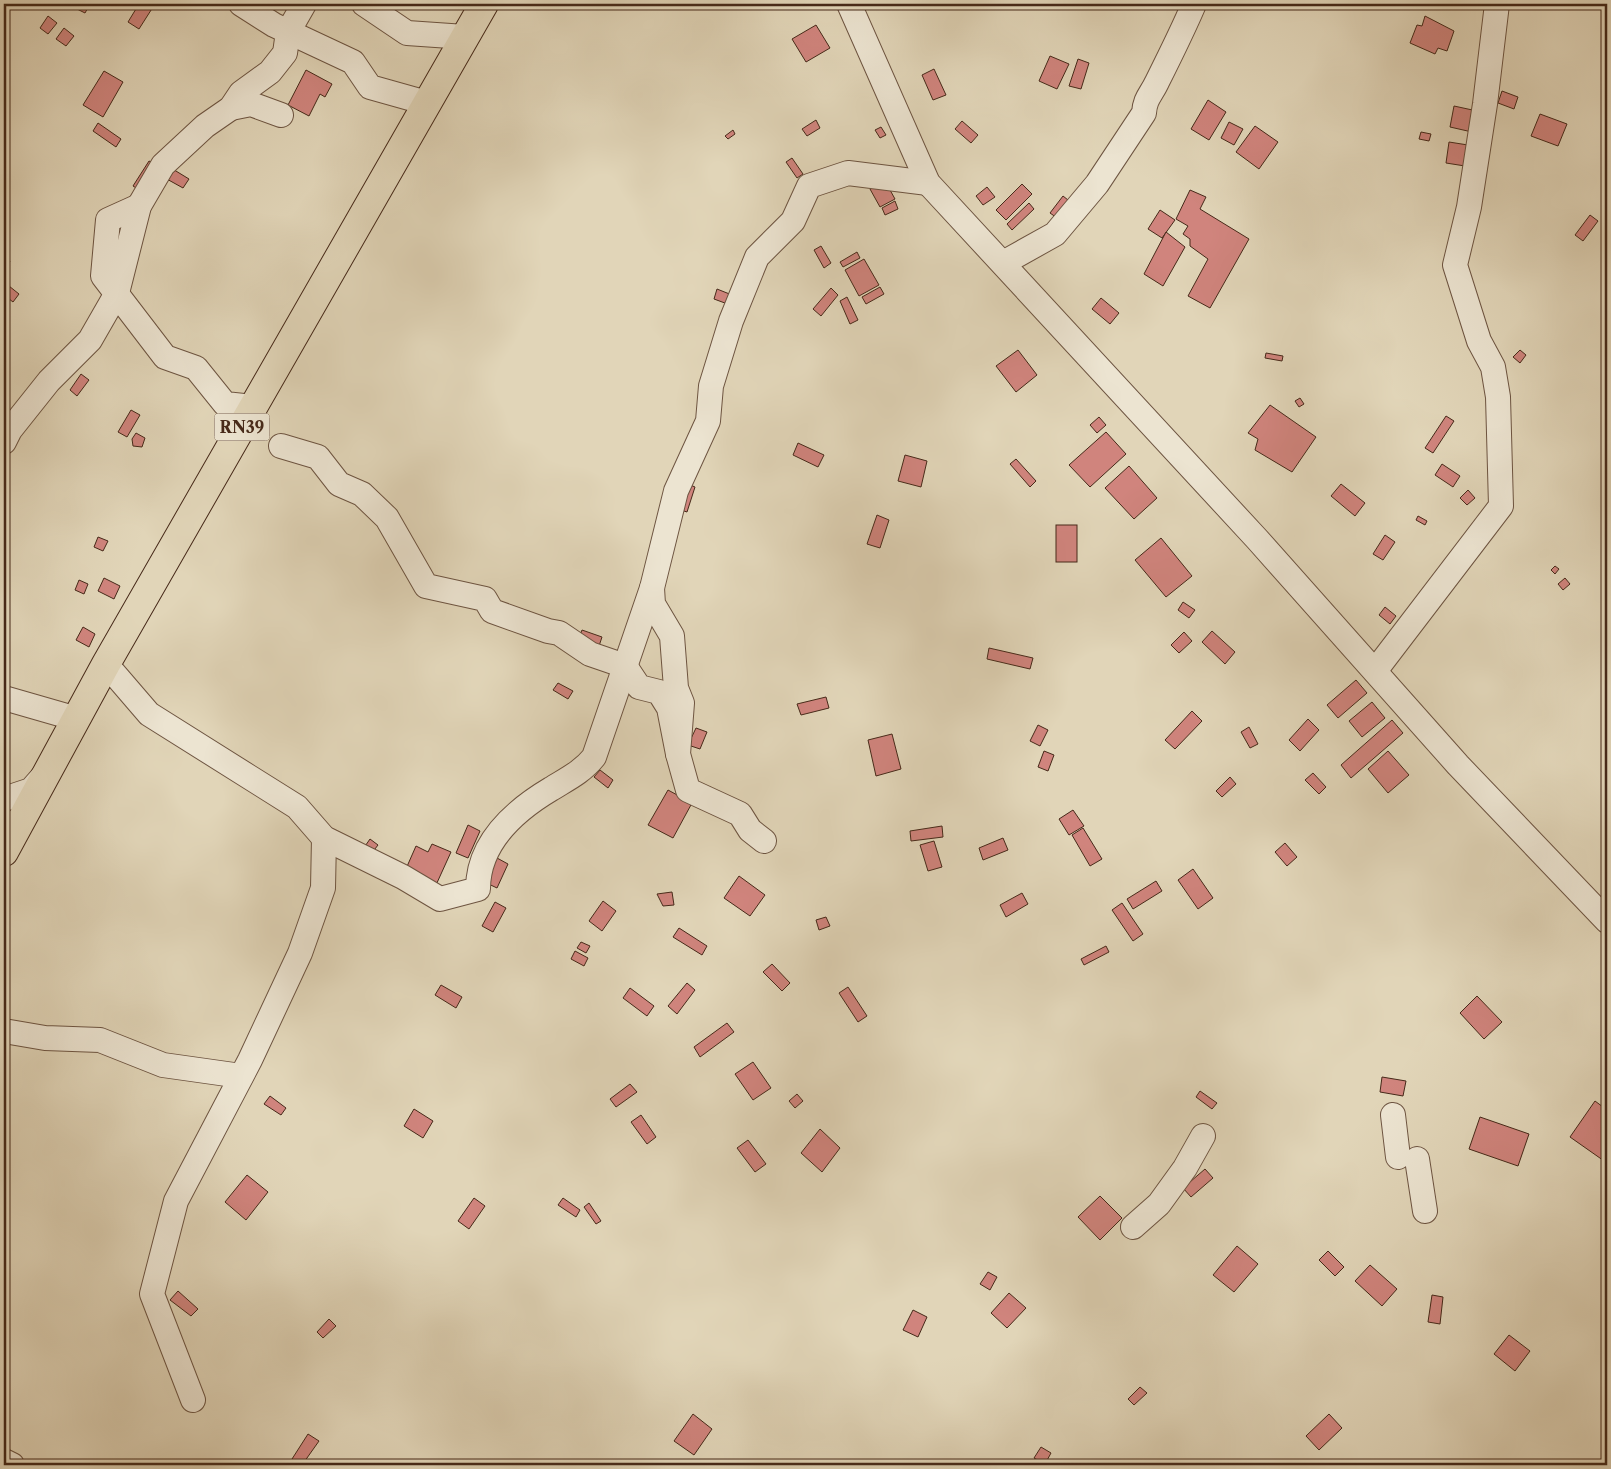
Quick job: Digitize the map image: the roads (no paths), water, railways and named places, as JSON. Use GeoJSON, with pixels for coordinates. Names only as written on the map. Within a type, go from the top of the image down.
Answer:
{"type":"FeatureCollection","features":[{"type":"Feature","properties":{"kind":"highway","name":"RN39"},"geometry":{"type":"LineString","coordinates":[[4,852],[39,780],[77,719],[106,664],[484,4]]}},
{"type":"Feature","properties":{"kind":"street"},"geometry":{"type":"LineString","coordinates":[[241,4],[288,32],[353,62],[370,88],[427,103]]}},
{"type":"Feature","properties":{"kind":"street"},"geometry":{"type":"LineString","coordinates":[[4,442],[10,430],[50,381],[90,340],[116,293],[138,206],[164,165],[205,126],[231,108],[241,92],[270,72],[285,53],[288,32],[304,4]]}},
{"type":"Feature","properties":{"kind":"street"},"geometry":{"type":"LineString","coordinates":[[364,4],[407,33],[465,37]]}},
{"type":"Feature","properties":{"kind":"street"},"geometry":{"type":"LineString","coordinates":[[849,4],[928,183],[1375,671],[1464,773],[1607,921]]}},
{"type":"Feature","properties":{"kind":"street"},"geometry":{"type":"LineString","coordinates":[[1003,263],[1055,234],[1098,184],[1144,113],[1144,101],[1156,85],[1180,38],[1194,4]]}},
{"type":"Feature","properties":{"kind":"street"},"geometry":{"type":"LineString","coordinates":[[1375,671],[1501,506],[1498,397],[1493,367],[1479,341],[1455,265],[1469,207],[1485,104],[1497,4]]}},
{"type":"Feature","properties":{"kind":"street"},"geometry":{"type":"LineString","coordinates":[[231,108],[251,104],[281,115]]}},
{"type":"Feature","properties":{"kind":"street"},"geometry":{"type":"LineString","coordinates":[[106,664],[149,714],[297,807],[324,838],[403,877],[440,899],[478,889],[477,878],[480,865],[494,837],[515,813],[583,770],[594,757],[652,588],[676,492],[708,421],[711,386],[731,321],[757,257],[793,221],[809,186],[848,173],[928,183]]}},
{"type":"Feature","properties":{"kind":"street"},"geometry":{"type":"LineString","coordinates":[[116,293],[165,357],[196,368],[225,404],[253,407]]}},
{"type":"Feature","properties":{"kind":"street"},"geometry":{"type":"LineString","coordinates":[[281,446],[318,457],[339,484],[362,494],[387,518],[426,586],[485,599],[492,610],[548,631],[559,633],[590,654],[625,666],[639,687],[659,692],[669,708],[678,754],[688,790],[740,814],[750,830],[764,841]]}},
{"type":"Feature","properties":{"kind":"street"},"geometry":{"type":"LineString","coordinates":[[652,588],[653,604],[672,636],[676,688],[682,703],[678,754]]}},
{"type":"Feature","properties":{"kind":"street"},"geometry":{"type":"LineString","coordinates":[[4,698],[77,719]]}},
{"type":"Feature","properties":{"kind":"street"},"geometry":{"type":"LineString","coordinates":[[4,779],[39,780]]}},
{"type":"Feature","properties":{"kind":"street"},"geometry":{"type":"LineString","coordinates":[[4,799],[39,780]]}},
{"type":"Feature","properties":{"kind":"street"},"geometry":{"type":"LineString","coordinates":[[192,1400],[152,1294],[176,1201],[241,1076],[300,953],[323,888],[324,838]]}},
{"type":"Feature","properties":{"kind":"street"},"geometry":{"type":"LineString","coordinates":[[4,1031],[46,1038],[100,1040],[163,1065],[241,1076]]}},
{"type":"Feature","properties":{"kind":"street"},"geometry":{"type":"LineString","coordinates":[[1393,1115],[1425,1211]]}},
{"type":"Feature","properties":{"kind":"street"},"geometry":{"type":"LineString","coordinates":[[1133,1227],[1159,1204],[1185,1168],[1203,1136]]}},
{"type":"Feature","properties":{"kind":"street"},"geometry":{"type":"LineString","coordinates":[[4,1460],[12,1465]]}}]}
